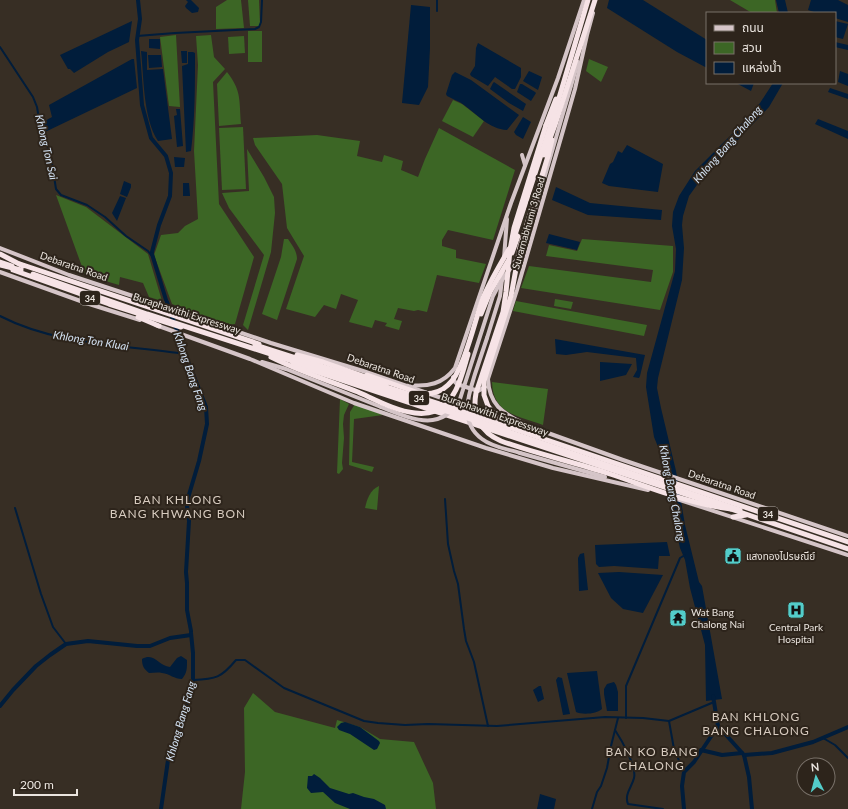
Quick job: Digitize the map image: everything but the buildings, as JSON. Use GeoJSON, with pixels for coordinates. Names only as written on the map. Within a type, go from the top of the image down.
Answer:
{"type":"FeatureCollection","features":[{"type":"Feature","properties":{"kind":"highway"},"geometry":{"type":"LineString","coordinates":[[254,346],[314,359],[380,381],[400,390],[422,394],[435,392],[446,387],[452,382],[458,371],[483,298],[510,248],[519,226],[588,0]]}},
{"type":"Feature","properties":{"kind":"highway"},"geometry":{"type":"LineString","coordinates":[[254,346],[292,366],[415,414],[422,414],[437,410],[451,398],[456,389],[486,301],[511,254],[534,190],[596,0]]}},
{"type":"Feature","properties":{"kind":"highway"},"geometry":{"type":"LineString","coordinates":[[565,75],[546,125],[515,224],[510,250],[504,307],[476,393],[474,405],[477,420],[486,432],[501,441],[715,507],[740,508]]}},
{"type":"Feature","properties":{"kind":"highway"},"geometry":{"type":"LineString","coordinates":[[555,126],[550,148],[520,247],[511,296],[486,375],[483,389],[488,406],[497,418],[509,425],[694,487],[740,508]]}},
{"type":"Feature","properties":{"kind":"highway"},"geometry":{"type":"LineString","coordinates":[[0,256],[22,268]]}},
{"type":"Feature","properties":{"kind":"highway","name":"Debaratna Road"},"geometry":{"type":"LineString","coordinates":[[0,256],[117,298],[176,316],[848,541]]}},
{"type":"Feature","properties":{"kind":"highway","name":"Buraphawithi Expressway"},"geometry":{"type":"LineString","coordinates":[[0,262],[119,300],[740,508],[848,541]]}},
{"type":"Feature","properties":{"kind":"highway"},"geometry":{"type":"LineString","coordinates":[[0,265],[22,268]]}},
{"type":"Feature","properties":{"kind":"highway","name":"34"},"geometry":{"type":"LineString","coordinates":[[0,265],[109,304],[848,548]]}},
{"type":"Feature","properties":{"kind":"highway"},"geometry":{"type":"LineString","coordinates":[[117,298],[160,305]]}},
{"type":"Feature","properties":{"kind":"highway"},"geometry":{"type":"LineString","coordinates":[[109,304],[159,326]]}},
{"type":"Feature","properties":{"kind":"highway","name":"Buraphawithi Expressway"},"geometry":{"type":"LineString","coordinates":[[740,508],[848,548]]}},
{"type":"Feature","properties":{"kind":"highway"},"geometry":{"type":"LineString","coordinates":[[733,517],[747,515]]}},
{"type":"Feature","properties":{"kind":"main road","name":"Suvarnabhumi 3 Road"},"geometry":{"type":"LineString","coordinates":[[455,368],[511,203],[556,84],[584,0]]}},
{"type":"Feature","properties":{"kind":"main road","name":"Suvarnabhumi 3 Road"},"geometry":{"type":"LineString","coordinates":[[488,379],[517,290],[565,124],[596,0]]}},
{"type":"Feature","properties":{"kind":"main road"},"geometry":{"type":"LineString","coordinates":[[256,362],[265,362],[286,369],[412,419],[427,421],[442,417],[455,407],[460,398],[493,296],[500,283],[518,258],[524,245],[587,35]]}},
{"type":"Feature","properties":{"kind":"main road"},"geometry":{"type":"LineString","coordinates":[[522,155],[525,166]]}},
{"type":"Feature","properties":{"kind":"main road"},"geometry":{"type":"LineString","coordinates":[[511,203],[505,232],[500,296],[468,398],[466,410],[472,430],[492,445],[621,482]]}},
{"type":"Feature","properties":{"kind":"main road","name":"Debaratna Road"},"geometry":{"type":"LineString","coordinates":[[0,248],[69,275],[271,343],[363,370],[510,422],[534,428],[658,472],[848,536]]}},
{"type":"Feature","properties":{"kind":"main road","name":"34"},"geometry":{"type":"LineString","coordinates":[[0,272],[86,303],[169,329],[301,379],[354,403],[488,449],[553,468],[621,482],[848,555]]}},
{"type":"Feature","properties":{"kind":"main road"},"geometry":{"type":"LineString","coordinates":[[455,368],[453,378],[455,382],[474,390],[478,391],[483,388],[488,379]]}},
{"type":"Feature","properties":{"kind":"main road"},"geometry":{"type":"LineString","coordinates":[[402,384],[423,386],[434,384],[446,378],[455,368]]}},
{"type":"Feature","properties":{"kind":"main road"},"geometry":{"type":"LineString","coordinates":[[488,379],[490,393],[498,407],[509,416],[534,428]]}},
{"type":"Feature","properties":{"kind":"green space"},"geometry":{"type":"Polygon","coordinates":[[[227,0],[241,0],[244,28],[216,29],[216,7],[227,0]]]}},
{"type":"Feature","properties":{"kind":"green space"},"geometry":{"type":"Polygon","coordinates":[[[248,0],[259,0],[259,26],[250,26],[248,0]]]}},
{"type":"Feature","properties":{"kind":"green space"},"geometry":{"type":"Polygon","coordinates":[[[730,0],[775,0],[777,12],[750,12],[730,0]]]}},
{"type":"Feature","properties":{"kind":"green space"},"geometry":{"type":"Polygon","coordinates":[[[248,31],[262,31],[262,62],[248,62],[248,31]]]}},
{"type":"Feature","properties":{"kind":"green space"},"geometry":{"type":"Polygon","coordinates":[[[176,35],[180,107],[169,106],[160,37],[176,35]]]}},
{"type":"Feature","properties":{"kind":"green space"},"geometry":{"type":"Polygon","coordinates":[[[211,35],[214,57],[225,69],[213,82],[219,204],[254,257],[235,324],[226,325],[172,304],[154,255],[161,235],[178,233],[185,226],[198,219],[194,151],[198,65],[196,36],[211,35]]]}},
{"type":"Feature","properties":{"kind":"green space"},"geometry":{"type":"Polygon","coordinates":[[[244,36],[245,53],[229,54],[228,37],[244,36]]]}},
{"type":"Feature","properties":{"kind":"green space"},"geometry":{"type":"Polygon","coordinates":[[[589,59],[608,67],[601,82],[586,71],[589,59]]]}},
{"type":"Feature","properties":{"kind":"green space"},"geometry":{"type":"Polygon","coordinates":[[[227,72],[235,85],[239,96],[241,124],[219,126],[217,84],[227,72]]]}},
{"type":"Feature","properties":{"kind":"green space"},"geometry":{"type":"Polygon","coordinates":[[[453,100],[462,104],[484,121],[473,137],[442,121],[453,100]]]}},
{"type":"Feature","properties":{"kind":"green space"},"geometry":{"type":"Polygon","coordinates":[[[243,127],[246,189],[222,190],[219,128],[243,127]]]}},
{"type":"Feature","properties":{"kind":"green space"},"geometry":{"type":"Polygon","coordinates":[[[439,128],[515,170],[493,240],[448,230],[442,240],[442,246],[456,250],[456,258],[486,264],[479,283],[437,275],[427,312],[398,308],[394,319],[402,321],[399,330],[385,326],[387,323],[375,320],[372,328],[349,322],[358,300],[341,294],[336,309],[324,305],[315,317],[286,309],[304,256],[287,228],[282,184],[255,145],[253,138],[317,135],[360,141],[357,156],[382,162],[384,155],[403,161],[401,170],[418,177],[439,128]]]}},
{"type":"Feature","properties":{"kind":"green space"},"geometry":{"type":"Polygon","coordinates":[[[247,149],[274,197],[275,213],[271,252],[248,330],[243,325],[264,255],[229,208],[222,193],[249,191],[247,149]]]}},
{"type":"Feature","properties":{"kind":"green space"},"geometry":{"type":"Polygon","coordinates":[[[56,195],[86,207],[148,254],[162,301],[149,297],[143,283],[120,277],[119,285],[85,275],[56,195]]]}},
{"type":"Feature","properties":{"kind":"green space"},"geometry":{"type":"Polygon","coordinates":[[[284,239],[288,239],[293,246],[297,259],[277,320],[262,314],[281,257],[284,239]]]}},
{"type":"Feature","properties":{"kind":"green space"},"geometry":{"type":"Polygon","coordinates":[[[582,239],[673,246],[673,272],[660,310],[521,288],[529,266],[651,282],[653,270],[546,256],[549,245],[577,251],[582,239]]]}},
{"type":"Feature","properties":{"kind":"green space"},"geometry":{"type":"Polygon","coordinates":[[[555,299],[573,302],[571,309],[554,306],[555,299]]]}},
{"type":"Feature","properties":{"kind":"green space"},"geometry":{"type":"Polygon","coordinates":[[[516,301],[647,325],[644,336],[513,311],[516,301]]]}},
{"type":"Feature","properties":{"kind":"green space"},"geometry":{"type":"Polygon","coordinates":[[[492,382],[548,389],[543,425],[516,416],[502,407],[493,393],[492,382]]]}},
{"type":"Feature","properties":{"kind":"green space"},"geometry":{"type":"Polygon","coordinates":[[[340,399],[349,404],[344,415],[343,469],[339,474],[337,473],[340,399]]]}},
{"type":"Feature","properties":{"kind":"green space"},"geometry":{"type":"Polygon","coordinates":[[[355,404],[383,415],[354,419],[352,462],[374,467],[372,472],[349,465],[350,412],[355,404]]]}},
{"type":"Feature","properties":{"kind":"green space"},"geometry":{"type":"Polygon","coordinates":[[[379,486],[377,510],[365,508],[371,492],[379,486]]]}},
{"type":"Feature","properties":{"kind":"green space"},"geometry":{"type":"Polygon","coordinates":[[[253,693],[275,712],[335,728],[337,720],[360,727],[380,739],[414,742],[433,783],[436,809],[241,809],[245,772],[244,708],[253,693]]]}},
{"type":"Feature","properties":{"kind":"water"},"geometry":{"type":"Polygon","coordinates":[[[186,0],[191,0],[199,8],[198,12],[192,13],[186,8],[185,6],[188,2],[186,0]]]}},
{"type":"Feature","properties":{"kind":"water"},"geometry":{"type":"Polygon","coordinates":[[[609,0],[643,0],[706,39],[706,67],[677,52],[607,8],[609,0]]]}},
{"type":"Feature","properties":{"kind":"water"},"geometry":{"type":"Polygon","coordinates":[[[776,0],[785,0],[788,12],[779,12],[776,0]]]}},
{"type":"Feature","properties":{"kind":"water"},"geometry":{"type":"Polygon","coordinates":[[[811,0],[838,0],[848,5],[848,22],[836,18],[836,12],[814,12],[808,10],[811,0]]]}},
{"type":"Feature","properties":{"kind":"water"},"geometry":{"type":"Polygon","coordinates":[[[411,5],[430,7],[428,87],[419,105],[402,103],[411,5]]]}},
{"type":"Feature","properties":{"kind":"water"},"geometry":{"type":"Polygon","coordinates":[[[132,21],[129,42],[108,52],[74,73],[68,69],[60,55],[132,21]]]}},
{"type":"Feature","properties":{"kind":"water"},"geometry":{"type":"Polygon","coordinates":[[[836,21],[848,24],[843,39],[836,37],[836,21]]]}},
{"type":"Feature","properties":{"kind":"water"},"geometry":{"type":"Polygon","coordinates":[[[149,39],[160,39],[160,49],[149,48],[149,39]]]}},
{"type":"Feature","properties":{"kind":"water"},"geometry":{"type":"Polygon","coordinates":[[[836,42],[848,45],[848,50],[836,47],[836,42]]]}},
{"type":"Feature","properties":{"kind":"water"},"geometry":{"type":"Polygon","coordinates":[[[478,43],[521,68],[521,77],[515,89],[512,89],[495,77],[488,86],[471,76],[470,74],[475,66],[476,48],[478,43]]]}},
{"type":"Feature","properties":{"kind":"water"},"geometry":{"type":"Polygon","coordinates":[[[141,51],[147,52],[147,70],[163,69],[172,139],[158,141],[149,121],[145,98],[141,51]]]}},
{"type":"Feature","properties":{"kind":"water"},"geometry":{"type":"Polygon","coordinates":[[[181,51],[187,51],[187,63],[182,63],[181,51]]]}},
{"type":"Feature","properties":{"kind":"water"},"geometry":{"type":"Polygon","coordinates":[[[188,52],[195,53],[195,90],[191,151],[186,152],[182,66],[188,64],[188,52]]]}},
{"type":"Feature","properties":{"kind":"water"},"geometry":{"type":"Polygon","coordinates":[[[148,55],[161,55],[162,67],[149,68],[148,55]]]}},
{"type":"Feature","properties":{"kind":"water"},"geometry":{"type":"Polygon","coordinates":[[[134,59],[137,88],[45,132],[43,122],[52,117],[49,105],[134,59]]]}},
{"type":"Feature","properties":{"kind":"water"},"geometry":{"type":"Polygon","coordinates":[[[529,71],[542,77],[538,90],[523,81],[529,71]]]}},
{"type":"Feature","properties":{"kind":"water"},"geometry":{"type":"Polygon","coordinates":[[[840,71],[848,74],[848,86],[838,82],[840,71]]]}},
{"type":"Feature","properties":{"kind":"water"},"geometry":{"type":"Polygon","coordinates":[[[455,72],[471,80],[519,115],[507,130],[489,124],[462,104],[447,96],[446,94],[452,75],[455,72]]]}},
{"type":"Feature","properties":{"kind":"water"},"geometry":{"type":"Polygon","coordinates":[[[494,82],[526,104],[523,111],[490,89],[494,82]]]}},
{"type":"Feature","properties":{"kind":"water"},"geometry":{"type":"Polygon","coordinates":[[[520,84],[536,93],[531,101],[517,92],[520,84]]]}},
{"type":"Feature","properties":{"kind":"water"},"geometry":{"type":"Polygon","coordinates":[[[738,84],[754,84],[751,91],[738,84]]]}},
{"type":"Feature","properties":{"kind":"water"},"geometry":{"type":"Polygon","coordinates":[[[772,84],[782,84],[769,107],[702,178],[689,196],[682,225],[684,248],[682,280],[658,378],[657,388],[676,471],[685,525],[699,582],[702,586],[722,699],[706,701],[705,645],[690,588],[685,560],[680,548],[676,530],[673,501],[665,464],[654,437],[646,387],[647,373],[675,271],[676,249],[672,226],[673,212],[679,196],[695,171],[733,133],[760,103],[772,84]]]}},
{"type":"Feature","properties":{"kind":"water"},"geometry":{"type":"Polygon","coordinates":[[[830,88],[848,94],[848,99],[828,92],[830,88]]]}},
{"type":"Feature","properties":{"kind":"water"},"geometry":{"type":"Polygon","coordinates":[[[176,109],[180,109],[183,146],[177,147],[174,116],[177,115],[176,109]]]}},
{"type":"Feature","properties":{"kind":"water"},"geometry":{"type":"Polygon","coordinates":[[[523,117],[531,122],[523,139],[514,132],[523,117]]]}},
{"type":"Feature","properties":{"kind":"water"},"geometry":{"type":"Polygon","coordinates":[[[818,119],[848,131],[848,139],[815,124],[818,119]]]}},
{"type":"Feature","properties":{"kind":"water"},"geometry":{"type":"Polygon","coordinates":[[[627,145],[663,164],[658,192],[609,186],[602,183],[610,164],[613,162],[618,151],[622,153],[627,145]]]}},
{"type":"Feature","properties":{"kind":"water"},"geometry":{"type":"Polygon","coordinates":[[[174,157],[185,158],[184,167],[175,167],[174,157]]]}},
{"type":"Feature","properties":{"kind":"water"},"geometry":{"type":"Polygon","coordinates":[[[124,181],[131,184],[127,197],[120,194],[124,181]]]}},
{"type":"Feature","properties":{"kind":"water"},"geometry":{"type":"Polygon","coordinates":[[[183,183],[189,183],[190,196],[183,196],[183,183]]]}},
{"type":"Feature","properties":{"kind":"water"},"geometry":{"type":"Polygon","coordinates":[[[556,187],[590,203],[662,210],[661,220],[588,215],[552,200],[556,187]]]}},
{"type":"Feature","properties":{"kind":"water"},"geometry":{"type":"Polygon","coordinates":[[[120,196],[126,198],[117,221],[112,213],[120,196]]]}},
{"type":"Feature","properties":{"kind":"water"},"geometry":{"type":"Polygon","coordinates":[[[549,234],[580,242],[577,250],[546,243],[549,234]]]}},
{"type":"Feature","properties":{"kind":"water"},"geometry":{"type":"Polygon","coordinates":[[[555,339],[645,355],[640,376],[639,378],[633,377],[637,370],[636,358],[587,352],[566,355],[556,354],[555,339]]]}},
{"type":"Feature","properties":{"kind":"water"},"geometry":{"type":"Polygon","coordinates":[[[600,362],[632,364],[626,375],[600,381],[600,362]]]}},
{"type":"Feature","properties":{"kind":"water"},"geometry":{"type":"Polygon","coordinates":[[[667,542],[670,556],[659,556],[658,569],[614,566],[599,567],[596,564],[595,545],[667,542]]]}},
{"type":"Feature","properties":{"kind":"water"},"geometry":{"type":"Polygon","coordinates":[[[584,553],[588,590],[579,591],[578,558],[580,554],[584,553]]]}},
{"type":"Feature","properties":{"kind":"water"},"geometry":{"type":"Polygon","coordinates":[[[619,572],[663,575],[643,613],[623,609],[611,598],[598,573],[619,572]]]}},
{"type":"Feature","properties":{"kind":"water"},"geometry":{"type":"Polygon","coordinates":[[[181,656],[187,660],[185,675],[182,679],[167,674],[149,673],[142,664],[142,659],[150,657],[170,667],[177,658],[181,656]]]}},
{"type":"Feature","properties":{"kind":"water"},"geometry":{"type":"Polygon","coordinates":[[[597,671],[602,709],[589,714],[576,712],[567,673],[597,671]]]}},
{"type":"Feature","properties":{"kind":"water"},"geometry":{"type":"Polygon","coordinates":[[[558,677],[562,678],[570,714],[563,715],[556,680],[558,677]]]}},
{"type":"Feature","properties":{"kind":"water"},"geometry":{"type":"Polygon","coordinates":[[[614,682],[618,692],[618,711],[607,711],[604,689],[607,684],[614,682]]]}},
{"type":"Feature","properties":{"kind":"water"},"geometry":{"type":"Polygon","coordinates":[[[541,686],[544,699],[538,702],[533,690],[541,686]]]}},
{"type":"Feature","properties":{"kind":"water"},"geometry":{"type":"Polygon","coordinates":[[[345,722],[360,727],[379,741],[380,743],[377,749],[374,750],[350,734],[339,730],[337,727],[341,723],[345,722]]]}},
{"type":"Feature","properties":{"kind":"water"},"geometry":{"type":"Polygon","coordinates":[[[314,774],[330,788],[349,794],[353,793],[374,799],[385,805],[386,809],[350,809],[335,803],[323,792],[311,793],[307,788],[308,776],[312,776],[314,774]]]}},
{"type":"Feature","properties":{"kind":"water"},"geometry":{"type":"Polygon","coordinates":[[[540,794],[556,799],[554,809],[537,809],[540,794]]]}},
{"type":"Feature","properties":{"kind":"waterway"},"geometry":{"type":"LineString","coordinates":[[138,0],[140,19],[137,40],[142,105],[151,138],[166,156],[171,173],[170,196],[159,225],[152,252]]}},
{"type":"Feature","properties":{"kind":"waterway"},"geometry":{"type":"LineString","coordinates":[[137,36],[255,29],[259,27],[261,22],[262,0]]}},
{"type":"Feature","properties":{"kind":"waterway"},"geometry":{"type":"LineString","coordinates":[[437,0],[437,11]]}},
{"type":"Feature","properties":{"kind":"waterway","name":"Khlong Ton Sai"},"geometry":{"type":"LineString","coordinates":[[0,47],[33,97],[37,107],[42,137],[50,151],[56,189],[61,195],[87,205],[105,217],[126,236],[148,251],[151,255]]}},
{"type":"Feature","properties":{"kind":"waterway","name":"Khlong Bang Fang"},"geometry":{"type":"LineString","coordinates":[[152,254],[166,300]]}},
{"type":"Feature","properties":{"kind":"waterway","name":"Khlong Bang Fang"},"geometry":{"type":"LineString","coordinates":[[167,302],[185,354],[206,407],[207,424],[187,506],[189,521],[186,572],[187,610],[191,631]]}},
{"type":"Feature","properties":{"kind":"waterway","name":"Khlong Ton Kluai"},"geometry":{"type":"LineString","coordinates":[[0,316],[21,326],[67,338],[114,346],[185,354]]}},
{"type":"Feature","properties":{"kind":"waterway"},"geometry":{"type":"LineString","coordinates":[[445,499],[448,544],[458,584],[466,641],[474,662],[488,726]]}},
{"type":"Feature","properties":{"kind":"waterway"},"geometry":{"type":"LineString","coordinates":[[15,508],[41,594],[53,627],[66,644]]}},
{"type":"Feature","properties":{"kind":"waterway"},"geometry":{"type":"LineString","coordinates":[[626,718],[626,686],[680,558],[685,555]]}},
{"type":"Feature","properties":{"kind":"waterway","name":"Khlong Bang Fang"},"geometry":{"type":"LineString","coordinates":[[161,809],[168,760],[193,680],[191,633]]}},
{"type":"Feature","properties":{"kind":"waterway"},"geometry":{"type":"LineString","coordinates":[[0,706],[36,666],[66,644],[88,641],[150,646],[170,638],[191,635]]}},
{"type":"Feature","properties":{"kind":"waterway"},"geometry":{"type":"LineString","coordinates":[[193,680],[213,678],[226,671],[236,660],[245,660],[284,688],[364,721],[405,725],[428,724],[497,726],[605,717],[643,718],[669,721],[714,702]]}},
{"type":"Feature","properties":{"kind":"waterway","name":"Khlong Bang Chalong"},"geometry":{"type":"LineString","coordinates":[[713,696],[718,726],[744,755],[749,777],[752,809]]}},
{"type":"Feature","properties":{"kind":"waterway"},"geometry":{"type":"LineString","coordinates":[[592,809],[607,768],[618,718]]}},
{"type":"Feature","properties":{"kind":"waterway"},"geometry":{"type":"LineString","coordinates":[[669,721],[674,749],[684,772]]}},
{"type":"Feature","properties":{"kind":"waterway"},"geometry":{"type":"LineString","coordinates":[[684,809],[682,786],[684,772],[694,762],[718,726]]}},
{"type":"Feature","properties":{"kind":"waterway"},"geometry":{"type":"LineString","coordinates":[[744,755],[772,753],[813,742],[848,727]]}},
{"type":"Feature","properties":{"kind":"waterway"},"geometry":{"type":"LineString","coordinates":[[615,730],[628,753],[633,767],[634,778],[627,797],[628,804],[663,809]]}},
{"type":"Feature","properties":{"kind":"waterway"},"geometry":{"type":"LineString","coordinates":[[823,738],[835,745],[848,758]]}},
{"type":"Feature","properties":{"kind":"waterway"},"geometry":{"type":"LineString","coordinates":[[701,750],[722,755],[742,753]]}},
{"type":"Feature","properties":{"kind":"place","name":"แสงทองไปรษณีย์"},"geometry":{"type":"Point","coordinates":[733,556]}},
{"type":"Feature","properties":{"kind":"place","name":"Central Park Hospital"},"geometry":{"type":"Point","coordinates":[796,610]}},
{"type":"Feature","properties":{"kind":"place","name":"Wat Bang Chalong Nai"},"geometry":{"type":"Point","coordinates":[678,618]}},
{"type":"Feature","properties":{"kind":"district","name":"BAN KHLONG BANG KHWANG BON"},"geometry":{"type":"Point","coordinates":[178,506]}},
{"type":"Feature","properties":{"kind":"district","name":"BAN KHLONG BANG CHALONG"},"geometry":{"type":"Point","coordinates":[756,723]}},
{"type":"Feature","properties":{"kind":"district","name":"BAN KO BANG CHALONG"},"geometry":{"type":"Point","coordinates":[652,758]}}]}
